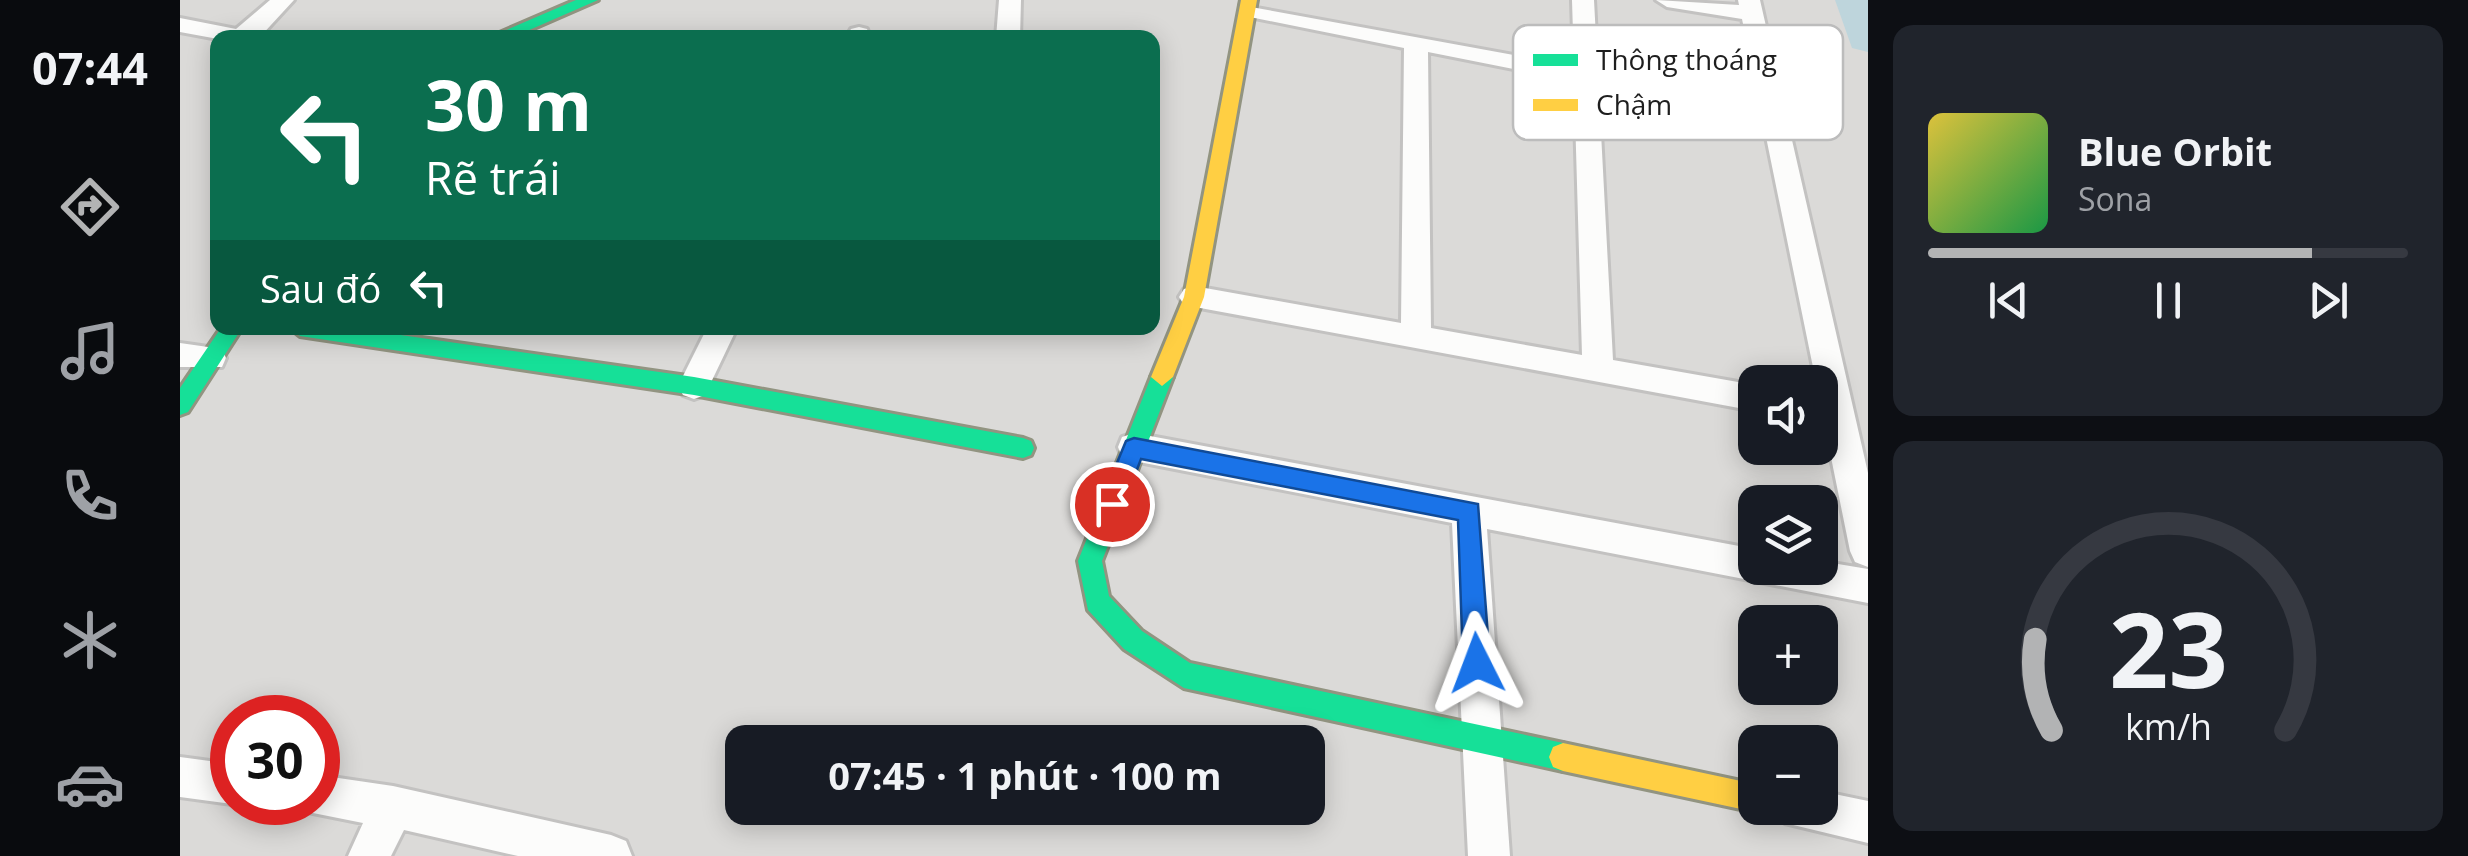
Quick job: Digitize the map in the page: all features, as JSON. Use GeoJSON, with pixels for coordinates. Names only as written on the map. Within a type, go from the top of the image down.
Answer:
{"type":"FeatureCollection","features":[{"type":"Feature","properties":{"kind":"street"},"geometry":{"type":"LineString","coordinates":[[252,30],[284,0]]}},
{"type":"Feature","properties":{"kind":"street"},"geometry":{"type":"LineString","coordinates":[[516,30],[590,0]]}},
{"type":"Feature","properties":{"kind":"street"},"geometry":{"type":"LineString","coordinates":[[1008,30],[1010,0]]}},
{"type":"Feature","properties":{"kind":"street"},"geometry":{"type":"LineString","coordinates":[[1584,0],[1585,25]]}},
{"type":"Feature","properties":{"kind":"street"},"geometry":{"type":"LineString","coordinates":[[1667,0],[1750,7]]}},
{"type":"Feature","properties":{"kind":"street"},"geometry":{"type":"LineString","coordinates":[[1513,62],[1248,5],[1194,296],[1090,562],[1097,602],[1134,640],[1184,674],[1738,794]]}},
{"type":"Feature","properties":{"kind":"street"},"geometry":{"type":"LineString","coordinates":[[180,25],[210,31]]}},
{"type":"Feature","properties":{"kind":"street"},"geometry":{"type":"LineString","coordinates":[[1416,43],[1416,336]]}},
{"type":"Feature","properties":{"kind":"street"},"geometry":{"type":"LineString","coordinates":[[1589,140],[1598,370]]}},
{"type":"Feature","properties":{"kind":"street"},"geometry":{"type":"LineString","coordinates":[[1776,140],[1820,365]]}},
{"type":"Feature","properties":{"kind":"street"},"geometry":{"type":"LineString","coordinates":[[1194,296],[1738,395]]}},
{"type":"Feature","properties":{"kind":"street"},"geometry":{"type":"LineString","coordinates":[[180,406],[195,357],[223,335]]}},
{"type":"Feature","properties":{"kind":"street"},"geometry":{"type":"LineString","coordinates":[[348,335],[694,386],[1023,448]]}},
{"type":"Feature","properties":{"kind":"street"},"geometry":{"type":"LineString","coordinates":[[694,386],[719,335]]}},
{"type":"Feature","properties":{"kind":"street"},"geometry":{"type":"LineString","coordinates":[[1838,444],[1868,552]]}},
{"type":"Feature","properties":{"kind":"street"},"geometry":{"type":"LineString","coordinates":[[1134,448],[1738,561]]}},
{"type":"Feature","properties":{"kind":"street"},"geometry":{"type":"LineString","coordinates":[[1469,511],[1489,856]]}},
{"type":"Feature","properties":{"kind":"street"},"geometry":{"type":"LineString","coordinates":[[1838,580],[1868,586]]}},
{"type":"Feature","properties":{"kind":"street"},"geometry":{"type":"LineString","coordinates":[[180,777],[210,781]]}},
{"type":"Feature","properties":{"kind":"street"},"geometry":{"type":"LineString","coordinates":[[340,799],[392,807],[611,856]]}},
{"type":"Feature","properties":{"kind":"street"},"geometry":{"type":"LineString","coordinates":[[368,856],[392,807]]}},
{"type":"Feature","properties":{"kind":"street"},"geometry":{"type":"LineString","coordinates":[[1838,816],[1868,822]]}},
{"type":"Feature","properties":{"kind":"shaded area"},"geometry":{"type":"Polygon","coordinates":[[[180,0],[1868,0],[1868,856],[180,856],[180,0]]]}},
{"type":"Feature","properties":{"kind":"waterway"},"geometry":{"type":"LineString","coordinates":[[1857,0],[1868,38]]}},
{"type":"Feature","properties":{"kind":"traffic: fast"},"geometry":{"type":"LineString","coordinates":[[516,30],[590,0]]}},
{"type":"Feature","properties":{"kind":"traffic: fast"},"geometry":{"type":"LineString","coordinates":[[180,406],[227,335]]}},
{"type":"Feature","properties":{"kind":"traffic: fast"},"geometry":{"type":"LineString","coordinates":[[348,335],[694,386],[1023,448]]}},
{"type":"Feature","properties":{"kind":"traffic: fast"},"geometry":{"type":"LineString","coordinates":[[1162,377],[1090,561],[1097,602],[1133,640],[1184,675],[1563,757]]}},
{"type":"Feature","properties":{"kind":"traffic: slow"},"geometry":{"type":"LineString","coordinates":[[1162,377],[1194,297],[1249,0]]}},
{"type":"Feature","properties":{"kind":"traffic: slow"},"geometry":{"type":"LineString","coordinates":[[1563,757],[1738,794]]}},
{"type":"Feature","properties":{"kind":"route"},"geometry":{"type":"LineString","coordinates":[[1112,504],[1134,448],[1469,511],[1477,663]]}}]}
